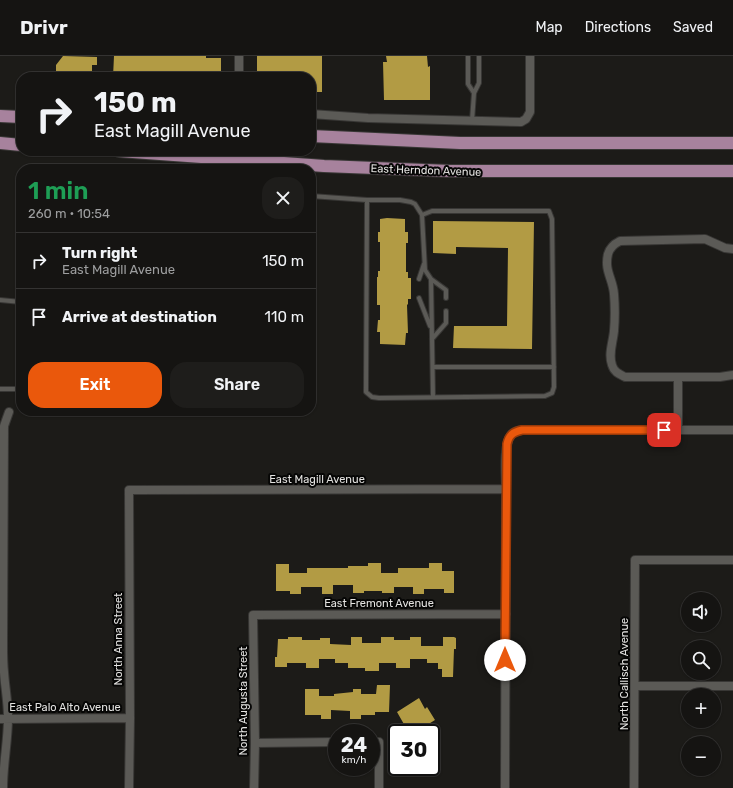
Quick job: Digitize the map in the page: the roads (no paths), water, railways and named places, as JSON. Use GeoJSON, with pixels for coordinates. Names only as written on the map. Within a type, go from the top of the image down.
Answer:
{"type":"FeatureCollection","features":[{"type":"Feature","properties":{"kind":"main road"},"geometry":{"type":"LineString","coordinates":[[0,116],[16,117]]}},
{"type":"Feature","properties":{"kind":"main road"},"geometry":{"type":"LineString","coordinates":[[316,136],[460,142],[733,143]]}},
{"type":"Feature","properties":{"kind":"main road"},"geometry":{"type":"LineString","coordinates":[[0,143],[16,144]]}},
{"type":"Feature","properties":{"kind":"main road","name":"East Herndon Avenue"},"geometry":{"type":"LineString","coordinates":[[187,156],[297,164]]}},
{"type":"Feature","properties":{"kind":"main road","name":"East Herndon Avenue"},"geometry":{"type":"LineString","coordinates":[[316,165],[443,171],[733,171]]}},
{"type":"Feature","properties":{"kind":"street"},"geometry":{"type":"LineString","coordinates":[[239,56],[239,72]]}},
{"type":"Feature","properties":{"kind":"street"},"geometry":{"type":"LineString","coordinates":[[316,114],[521,122],[526,120],[530,112],[530,56]]}},
{"type":"Feature","properties":{"kind":"street"},"geometry":{"type":"LineString","coordinates":[[733,249],[725,248],[705,239],[626,240],[615,244],[608,254],[608,272],[614,293],[614,331],[610,352],[612,365],[615,371],[625,377],[720,377],[733,374]]}},
{"type":"Feature","properties":{"kind":"street"},"geometry":{"type":"LineString","coordinates":[[678,377],[678,430]]}},
{"type":"Feature","properties":{"kind":"street"},"geometry":{"type":"LineString","coordinates":[[3,788],[3,769],[8,733],[4,719],[8,702],[4,671],[3,628],[4,426],[9,412]]}},
{"type":"Feature","properties":{"kind":"street"},"geometry":{"type":"LineString","coordinates":[[505,788],[506,489],[507,444],[512,434],[522,430],[733,430]]}},
{"type":"Feature","properties":{"kind":"street","name":"East Magill Avenue"},"geometry":{"type":"LineString","coordinates":[[129,490],[506,489]]}},
{"type":"Feature","properties":{"kind":"street","name":"North Anna Street"},"geometry":{"type":"LineString","coordinates":[[128,788],[130,718],[129,490]]}},
{"type":"Feature","properties":{"kind":"street","name":"North Callisch Avenue"},"geometry":{"type":"LineString","coordinates":[[634,788],[635,560],[733,560]]}},
{"type":"Feature","properties":{"kind":"street","name":"East Fremont Avenue"},"geometry":{"type":"LineString","coordinates":[[253,615],[506,614]]}},
{"type":"Feature","properties":{"kind":"street","name":"North Augusta Street"},"geometry":{"type":"LineString","coordinates":[[253,615],[255,743],[254,788]]}},
{"type":"Feature","properties":{"kind":"street"},"geometry":{"type":"LineString","coordinates":[[635,686],[733,686]]}},
{"type":"Feature","properties":{"kind":"street","name":"East Palo Alto Avenue"},"geometry":{"type":"LineString","coordinates":[[4,719],[130,718]]}},
{"type":"Feature","properties":{"kind":"street"},"geometry":{"type":"LineString","coordinates":[[255,743],[328,742]]}},
{"type":"Feature","properties":{"kind":"street"},"geometry":{"type":"LineString","coordinates":[[378,776],[379,788]]}},
{"type":"Feature","properties":{"kind":"lane"},"geometry":{"type":"LineString","coordinates":[[468,56],[468,84],[474,93]]}},
{"type":"Feature","properties":{"kind":"lane"},"geometry":{"type":"LineString","coordinates":[[472,121],[474,93],[479,83],[479,56]]}},
{"type":"Feature","properties":{"kind":"lane"},"geometry":{"type":"LineString","coordinates":[[316,196],[367,200],[400,200],[415,204],[422,215],[425,270],[431,279],[446,290],[446,298]]}},
{"type":"Feature","properties":{"kind":"lane"},"geometry":{"type":"LineString","coordinates":[[367,200],[366,392],[372,397],[379,398],[545,396],[552,393],[554,387],[552,219],[548,211],[432,211],[422,215]]}},
{"type":"Feature","properties":{"kind":"lane"},"geometry":{"type":"LineString","coordinates":[[419,279],[425,262]]}},
{"type":"Feature","properties":{"kind":"lane"},"geometry":{"type":"LineString","coordinates":[[431,279],[433,397]]}},
{"type":"Feature","properties":{"kind":"lane"},"geometry":{"type":"LineString","coordinates":[[419,298],[432,329]]}},
{"type":"Feature","properties":{"kind":"lane"},"geometry":{"type":"LineString","coordinates":[[0,300],[16,302]]}},
{"type":"Feature","properties":{"kind":"lane"},"geometry":{"type":"LineString","coordinates":[[432,339],[446,323],[446,311]]}},
{"type":"Feature","properties":{"kind":"lane"},"geometry":{"type":"LineString","coordinates":[[433,367],[554,367]]}},
{"type":"Feature","properties":{"kind":"lane"},"geometry":{"type":"LineString","coordinates":[[0,389],[16,389]]}}]}
